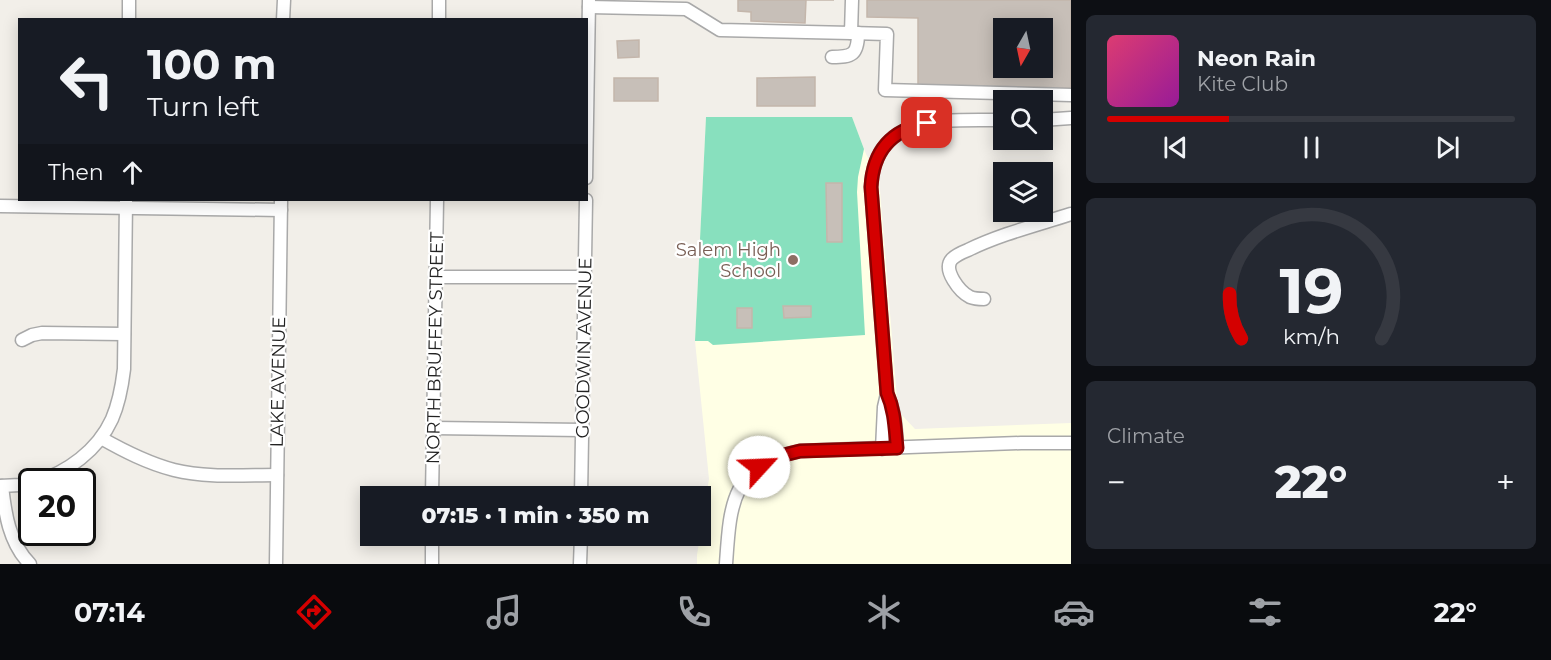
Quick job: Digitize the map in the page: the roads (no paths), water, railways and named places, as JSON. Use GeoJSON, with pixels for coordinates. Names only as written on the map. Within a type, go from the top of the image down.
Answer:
{"type":"FeatureCollection","features":[{"type":"Feature","properties":{"kind":"street"},"geometry":{"type":"LineString","coordinates":[[129,0],[129,18]]}},
{"type":"Feature","properties":{"kind":"street"},"geometry":{"type":"LineString","coordinates":[[284,0],[284,18]]}},
{"type":"Feature","properties":{"kind":"street"},"geometry":{"type":"LineString","coordinates":[[439,0],[439,18]]}},
{"type":"Feature","properties":{"kind":"street"},"geometry":{"type":"LineString","coordinates":[[832,57],[846,57],[854,53],[858,45],[852,0]]}},
{"type":"Feature","properties":{"kind":"street"},"geometry":{"type":"LineString","coordinates":[[588,62],[589,4],[686,5],[720,30],[887,34],[885,90],[1071,95]]}},
{"type":"Feature","properties":{"kind":"street"},"geometry":{"type":"LineString","coordinates":[[1053,119],[1071,118]]}},
{"type":"Feature","properties":{"kind":"street"},"geometry":{"type":"LineString","coordinates":[[882,449],[887,393],[871,187],[874,163],[887,142],[897,134],[917,125],[993,120]]}},
{"type":"Feature","properties":{"kind":"street","name":"NORTH BRUFFEY STREET"},"geometry":{"type":"LineString","coordinates":[[432,486],[437,201]]}},
{"type":"Feature","properties":{"kind":"street","name":"GOODWIN AVENUE"},"geometry":{"type":"LineString","coordinates":[[581,486],[586,201]]}},
{"type":"Feature","properties":{"kind":"street"},"geometry":{"type":"LineString","coordinates":[[65,468],[93,447],[100,438],[112,419],[121,388],[124,369],[126,204]]}},
{"type":"Feature","properties":{"kind":"street"},"geometry":{"type":"LineString","coordinates":[[0,206],[281,205]]}},
{"type":"Feature","properties":{"kind":"street","name":"LAKE AVENUE"},"geometry":{"type":"LineString","coordinates":[[276,564],[281,205]]}},
{"type":"Feature","properties":{"kind":"street"},"geometry":{"type":"LineString","coordinates":[[984,300],[969,297],[955,281],[949,272],[953,257],[1004,236],[1071,214]]}},
{"type":"Feature","properties":{"kind":"street"},"geometry":{"type":"LineString","coordinates":[[435,277],[585,278]]}},
{"type":"Feature","properties":{"kind":"street"},"geometry":{"type":"LineString","coordinates":[[22,339],[42,333],[124,334]]}},
{"type":"Feature","properties":{"kind":"street"},"geometry":{"type":"LineString","coordinates":[[887,393],[892,403],[897,448]]}},
{"type":"Feature","properties":{"kind":"street"},"geometry":{"type":"LineString","coordinates":[[433,428],[582,430]]}},
{"type":"Feature","properties":{"kind":"street"},"geometry":{"type":"LineString","coordinates":[[100,438],[136,457],[176,471],[277,475]]}},
{"type":"Feature","properties":{"kind":"street"},"geometry":{"type":"LineString","coordinates":[[726,564],[729,519],[737,493],[759,467],[777,457],[800,451],[1071,443]]}},
{"type":"Feature","properties":{"kind":"street"},"geometry":{"type":"LineString","coordinates":[[18,484],[1,486],[10,531],[30,564]]}},
{"type":"Feature","properties":{"kind":"street"},"geometry":{"type":"LineString","coordinates":[[432,546],[432,564]]}},
{"type":"Feature","properties":{"kind":"street"},"geometry":{"type":"LineString","coordinates":[[580,564],[581,546]]}},
{"type":"Feature","properties":{"kind":"place","name":"Salem High School"},"geometry":{"type":"Point","coordinates":[793,260]}}]}
